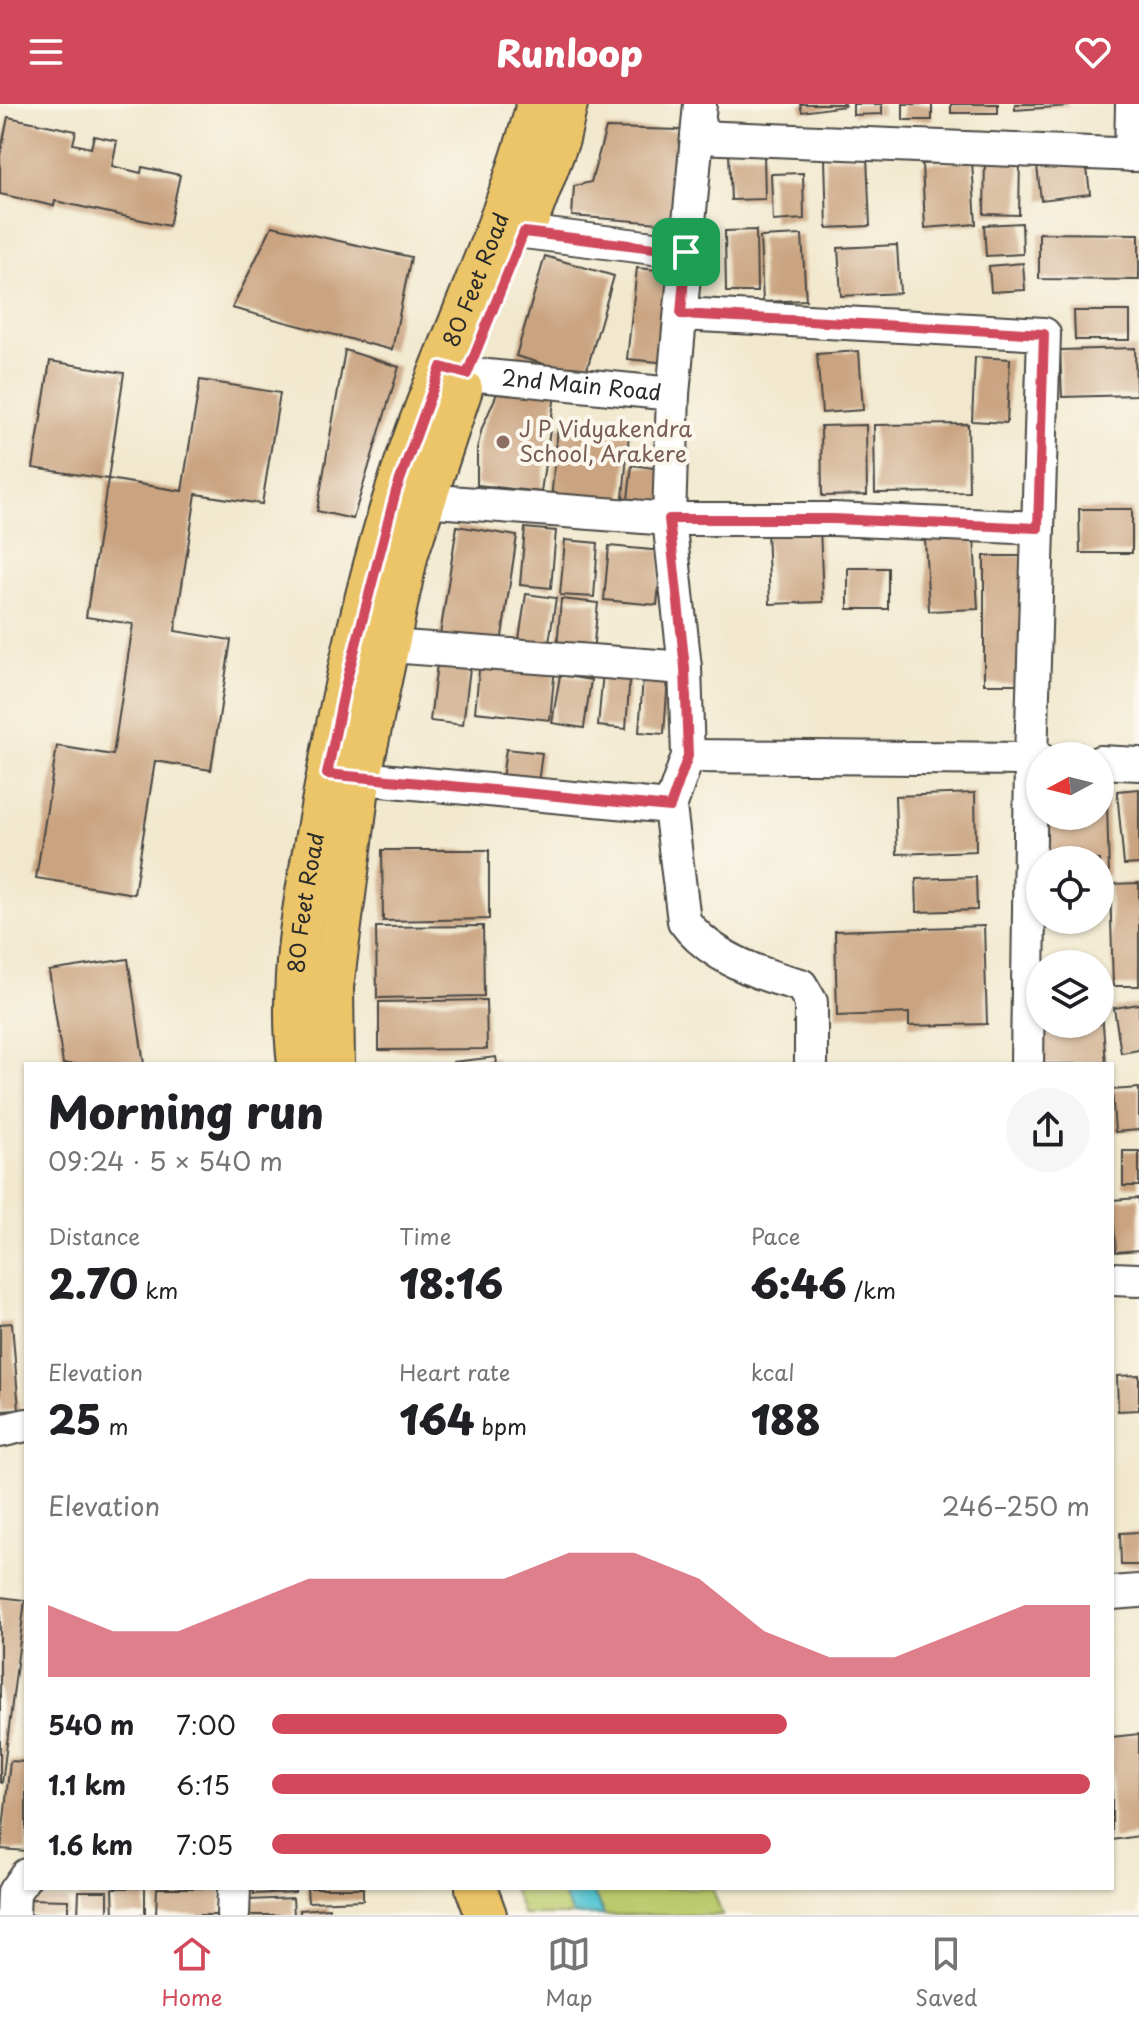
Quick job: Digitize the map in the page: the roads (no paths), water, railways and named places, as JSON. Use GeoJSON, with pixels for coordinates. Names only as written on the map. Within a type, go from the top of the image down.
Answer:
{"type":"FeatureCollection","features":[{"type":"Feature","properties":{"kind":"main road","name":"80 Feet Road"},"geometry":{"type":"LineString","coordinates":[[333,1062],[297,942],[343,777],[390,646],[408,553],[454,370],[537,104]]}},
{"type":"Feature","properties":{"kind":"main road","name":"80 Feet Road"},"geometry":{"type":"LineString","coordinates":[[343,777],[345,687],[396,491],[524,232],[559,139],[567,104]]}},
{"type":"Feature","properties":{"kind":"main road","name":"80 Feet Road"},"geometry":{"type":"LineString","coordinates":[[299,1062],[314,1001]]}},
{"type":"Feature","properties":{"kind":"main road"},"geometry":{"type":"LineString","coordinates":[[449,1890],[457,1915]]}},
{"type":"Feature","properties":{"kind":"main road"},"geometry":{"type":"LineString","coordinates":[[477,1890],[486,1915]]}},
{"type":"Feature","properties":{"kind":"street"},"geometry":{"type":"LineString","coordinates":[[700,104],[673,394],[669,519],[685,668],[688,756],[670,807],[684,921],[693,933],[731,959],[770,977],[801,985],[811,1002],[811,1062]]}},
{"type":"Feature","properties":{"kind":"street"},"geometry":{"type":"LineString","coordinates":[[697,137],[1135,155],[1132,104]]}},
{"type":"Feature","properties":{"kind":"street"},"geometry":{"type":"LineString","coordinates":[[524,232],[686,252]]}},
{"type":"Feature","properties":{"kind":"street"},"geometry":{"type":"LineString","coordinates":[[681,314],[1044,334],[1036,742]]}},
{"type":"Feature","properties":{"kind":"street","name":"2nd Main Road"},"geometry":{"type":"LineString","coordinates":[[454,370],[673,394]]}},
{"type":"Feature","properties":{"kind":"street"},"geometry":{"type":"LineString","coordinates":[[423,500],[669,519],[833,519],[1038,528]]}},
{"type":"Feature","properties":{"kind":"street"},"geometry":{"type":"LineString","coordinates":[[390,646],[685,668]]}},
{"type":"Feature","properties":{"kind":"street"},"geometry":{"type":"LineString","coordinates":[[688,756],[1026,759]]}},
{"type":"Feature","properties":{"kind":"street"},"geometry":{"type":"LineString","coordinates":[[1114,763],[1139,764]]}},
{"type":"Feature","properties":{"kind":"street"},"geometry":{"type":"LineString","coordinates":[[343,777],[670,807]]}},
{"type":"Feature","properties":{"kind":"street"},"geometry":{"type":"LineString","coordinates":[[1027,1062],[1034,830]]}},
{"type":"Feature","properties":{"kind":"street"},"geometry":{"type":"LineString","coordinates":[[1114,1279],[1139,1280]]}},
{"type":"Feature","properties":{"kind":"street"},"geometry":{"type":"LineString","coordinates":[[0,1431],[24,1425]]}},
{"type":"Feature","properties":{"kind":"street"},"geometry":{"type":"LineString","coordinates":[[1114,1593],[1139,1591]]}},
{"type":"Feature","properties":{"kind":"street"},"geometry":{"type":"LineString","coordinates":[[13,1915],[14,1892],[24,1878]]}},
{"type":"Feature","properties":{"kind":"street"},"geometry":{"type":"LineString","coordinates":[[233,1915],[234,1890]]}},
{"type":"Feature","properties":{"kind":"water"},"geometry":{"type":"Polygon","coordinates":[[[560,1890],[592,1890],[604,1915],[574,1915],[560,1890]]]}},
{"type":"Feature","properties":{"kind":"place","name":"J P Vidyakendra School, Arakere"},"geometry":{"type":"Point","coordinates":[503,442]}}]}
